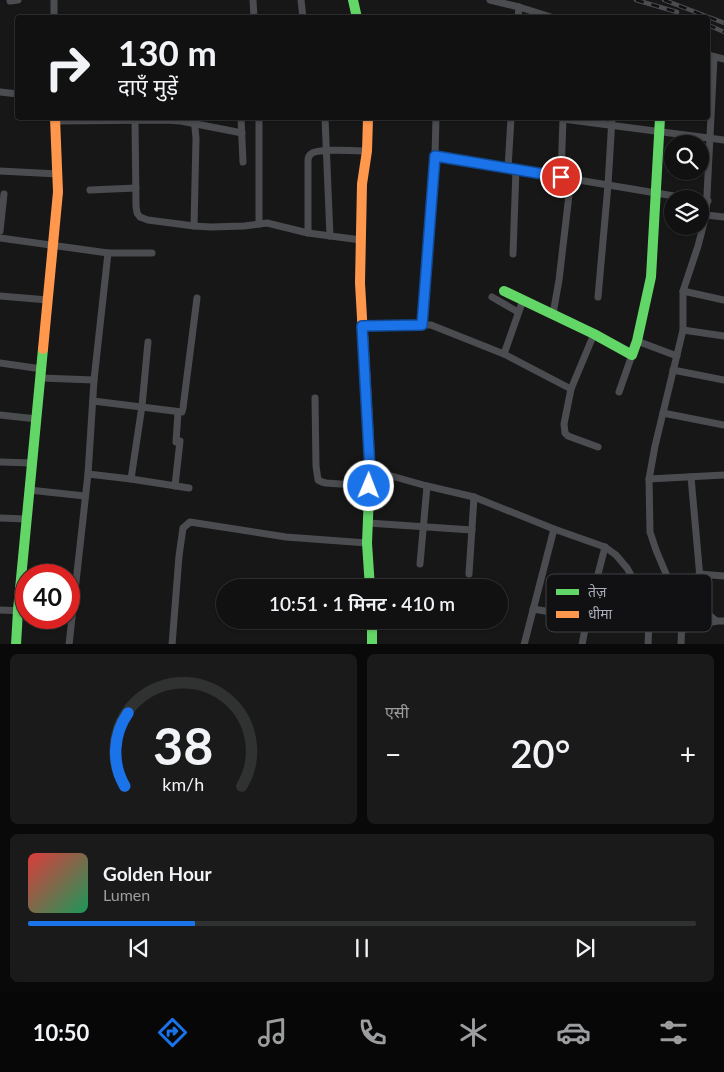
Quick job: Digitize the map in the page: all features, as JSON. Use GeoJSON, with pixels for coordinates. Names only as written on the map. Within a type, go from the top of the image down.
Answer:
{"type":"FeatureCollection","features":[{"type":"Feature","properties":{"kind":"street"},"geometry":{"type":"LineString","coordinates":[[10,1],[18,0]]}},
{"type":"Feature","properties":{"kind":"street"},"geometry":{"type":"LineString","coordinates":[[54,0],[54,15]]}},
{"type":"Feature","properties":{"kind":"street"},"geometry":{"type":"LineString","coordinates":[[252,0],[254,15]]}},
{"type":"Feature","properties":{"kind":"street"},"geometry":{"type":"LineString","coordinates":[[300,0],[302,15]]}},
{"type":"Feature","properties":{"kind":"street"},"geometry":{"type":"LineString","coordinates":[[353,0],[356,15]]}},
{"type":"Feature","properties":{"kind":"street"},"geometry":{"type":"LineString","coordinates":[[490,0],[544,15]]}},
{"type":"Feature","properties":{"kind":"street"},"geometry":{"type":"LineString","coordinates":[[518,15],[519,7]]}},
{"type":"Feature","properties":{"kind":"street"},"geometry":{"type":"LineString","coordinates":[[705,190],[710,138],[711,56],[724,59]]}},
{"type":"Feature","properties":{"kind":"street"},"geometry":{"type":"LineString","coordinates":[[0,92],[15,94]]}},
{"type":"Feature","properties":{"kind":"street"},"geometry":{"type":"LineString","coordinates":[[25,564],[29,490],[58,192],[55,120]]}},
{"type":"Feature","properties":{"kind":"street"},"geometry":{"type":"LineString","coordinates":[[242,133],[194,121],[135,120],[136,206],[140,217],[148,220],[194,226],[227,228],[267,223],[308,233],[361,240]]}},
{"type":"Feature","properties":{"kind":"street"},"geometry":{"type":"LineString","coordinates":[[241,120],[244,162]]}},
{"type":"Feature","properties":{"kind":"street"},"geometry":{"type":"LineString","coordinates":[[259,120],[259,224]]}},
{"type":"Feature","properties":{"kind":"street"},"geometry":{"type":"LineString","coordinates":[[325,120],[330,236]]}},
{"type":"Feature","properties":{"kind":"street"},"geometry":{"type":"LineString","coordinates":[[368,120],[367,151],[362,184],[360,283],[370,470],[367,543],[369,579]]}},
{"type":"Feature","properties":{"kind":"street"},"geometry":{"type":"LineString","coordinates":[[422,325],[436,120]]}},
{"type":"Feature","properties":{"kind":"street"},"geometry":{"type":"LineString","coordinates":[[508,168],[511,120]]}},
{"type":"Feature","properties":{"kind":"street"},"geometry":{"type":"LineString","coordinates":[[561,177],[563,120]]}},
{"type":"Feature","properties":{"kind":"street"},"geometry":{"type":"LineString","coordinates":[[588,120],[612,122],[659,132],[724,140]]}},
{"type":"Feature","properties":{"kind":"street"},"geometry":{"type":"LineString","coordinates":[[618,392],[637,341],[651,278],[660,120]]}},
{"type":"Feature","properties":{"kind":"street"},"geometry":{"type":"LineString","coordinates":[[194,121],[196,138],[194,226]]}},
{"type":"Feature","properties":{"kind":"street"},"geometry":{"type":"LineString","coordinates":[[598,297],[612,122]]}},
{"type":"Feature","properties":{"kind":"street"},"geometry":{"type":"LineString","coordinates":[[308,233],[309,155],[312,152],[326,150],[367,151]]}},
{"type":"Feature","properties":{"kind":"street"},"geometry":{"type":"LineString","coordinates":[[435,156],[664,194]]}},
{"type":"Feature","properties":{"kind":"street"},"geometry":{"type":"LineString","coordinates":[[513,254],[516,169]]}},
{"type":"Feature","properties":{"kind":"street"},"geometry":{"type":"LineString","coordinates":[[0,171],[58,174]]}},
{"type":"Feature","properties":{"kind":"street"},"geometry":{"type":"LineString","coordinates":[[553,314],[571,178]]}},
{"type":"Feature","properties":{"kind":"street"},"geometry":{"type":"LineString","coordinates":[[90,190],[136,188]]}},
{"type":"Feature","properties":{"kind":"street"},"geometry":{"type":"LineString","coordinates":[[0,231],[4,194]]}},
{"type":"Feature","properties":{"kind":"street"},"geometry":{"type":"LineString","coordinates":[[709,216],[724,218]]}},
{"type":"Feature","properties":{"kind":"street"},"geometry":{"type":"LineString","coordinates":[[666,574],[650,532],[649,480],[654,446],[683,330],[683,291],[701,235]]}},
{"type":"Feature","properties":{"kind":"street"},"geometry":{"type":"LineString","coordinates":[[0,238],[108,253],[152,253]]}},
{"type":"Feature","properties":{"kind":"street"},"geometry":{"type":"LineString","coordinates":[[76,564],[88,474],[94,380],[108,253]]}},
{"type":"Feature","properties":{"kind":"street"},"geometry":{"type":"LineString","coordinates":[[504,291],[594,334],[632,355]]}},
{"type":"Feature","properties":{"kind":"street"},"geometry":{"type":"LineString","coordinates":[[683,291],[724,300]]}},
{"type":"Feature","properties":{"kind":"street"},"geometry":{"type":"LineString","coordinates":[[0,296],[48,300]]}},
{"type":"Feature","properties":{"kind":"street"},"geometry":{"type":"LineString","coordinates":[[93,401],[182,412],[197,298]]}},
{"type":"Feature","properties":{"kind":"street"},"geometry":{"type":"LineString","coordinates":[[492,298],[518,312]]}},
{"type":"Feature","properties":{"kind":"street"},"geometry":{"type":"LineString","coordinates":[[504,354],[523,300]]}},
{"type":"Feature","properties":{"kind":"street"},"geometry":{"type":"LineString","coordinates":[[362,326],[431,326],[504,354],[571,389]]}},
{"type":"Feature","properties":{"kind":"street"},"geometry":{"type":"LineString","coordinates":[[683,330],[724,336]]}},
{"type":"Feature","properties":{"kind":"street"},"geometry":{"type":"LineString","coordinates":[[594,334],[571,389],[564,429],[568,436],[598,447]]}},
{"type":"Feature","properties":{"kind":"street"},"geometry":{"type":"LineString","coordinates":[[637,341],[677,356]]}},
{"type":"Feature","properties":{"kind":"street"},"geometry":{"type":"LineString","coordinates":[[131,479],[142,406],[148,342]]}},
{"type":"Feature","properties":{"kind":"street"},"geometry":{"type":"LineString","coordinates":[[0,363],[41,373],[94,380]]}},
{"type":"Feature","properties":{"kind":"street"},"geometry":{"type":"LineString","coordinates":[[673,370],[724,380]]}},
{"type":"Feature","properties":{"kind":"street"},"geometry":{"type":"LineString","coordinates":[[315,398],[318,480],[326,483],[369,486]]}},
{"type":"Feature","properties":{"kind":"street"},"geometry":{"type":"LineString","coordinates":[[175,486],[178,412]]}},
{"type":"Feature","properties":{"kind":"street"},"geometry":{"type":"LineString","coordinates":[[663,414],[724,425]]}},
{"type":"Feature","properties":{"kind":"street"},"geometry":{"type":"LineString","coordinates":[[0,415],[36,419]]}},
{"type":"Feature","properties":{"kind":"street"},"geometry":{"type":"LineString","coordinates":[[0,462],[32,463]]}},
{"type":"Feature","properties":{"kind":"street"},"geometry":{"type":"LineString","coordinates":[[370,470],[474,497],[605,547],[616,555],[630,574]]}},
{"type":"Feature","properties":{"kind":"street"},"geometry":{"type":"LineString","coordinates":[[88,474],[189,488]]}},
{"type":"Feature","properties":{"kind":"street"},"geometry":{"type":"LineString","coordinates":[[649,480],[724,475]]}},
{"type":"Feature","properties":{"kind":"street"},"geometry":{"type":"LineString","coordinates":[[691,477],[699,574]]}},
{"type":"Feature","properties":{"kind":"street"},"geometry":{"type":"LineString","coordinates":[[420,564],[427,486]]}},
{"type":"Feature","properties":{"kind":"street"},"geometry":{"type":"LineString","coordinates":[[29,490],[85,496]]}},
{"type":"Feature","properties":{"kind":"street"},"geometry":{"type":"LineString","coordinates":[[469,574],[474,497]]}},
{"type":"Feature","properties":{"kind":"street"},"geometry":{"type":"LineString","coordinates":[[0,518],[27,520]]}},
{"type":"Feature","properties":{"kind":"street"},"geometry":{"type":"LineString","coordinates":[[172,644],[183,528],[190,522],[286,537],[367,543]]}},
{"type":"Feature","properties":{"kind":"street"},"geometry":{"type":"LineString","coordinates":[[368,523],[472,530]]}},
{"type":"Feature","properties":{"kind":"street"},"geometry":{"type":"LineString","coordinates":[[524,644],[554,529]]}},
{"type":"Feature","properties":{"kind":"street"},"geometry":{"type":"LineString","coordinates":[[598,574],[605,547]]}},
{"type":"Feature","properties":{"kind":"street"},"geometry":{"type":"LineString","coordinates":[[533,608],[546,610]]}},
{"type":"Feature","properties":{"kind":"street"},"geometry":{"type":"LineString","coordinates":[[0,610],[15,611]]}},
{"type":"Feature","properties":{"kind":"street"},"geometry":{"type":"LineString","coordinates":[[712,618],[716,622]]}},
{"type":"Feature","properties":{"kind":"street"},"geometry":{"type":"LineString","coordinates":[[712,623],[724,621]]}},
{"type":"Feature","properties":{"kind":"street"},"geometry":{"type":"LineString","coordinates":[[16,644],[19,629]]}},
{"type":"Feature","properties":{"kind":"street"},"geometry":{"type":"LineString","coordinates":[[69,644],[70,629]]}},
{"type":"Feature","properties":{"kind":"street"},"geometry":{"type":"LineString","coordinates":[[372,629],[372,644]]}},
{"type":"Feature","properties":{"kind":"railway"},"geometry":{"type":"LineString","coordinates":[[636,0],[677,12]]}},
{"type":"Feature","properties":{"kind":"railway"},"geometry":{"type":"LineString","coordinates":[[664,0],[703,15]]}},
{"type":"Feature","properties":{"kind":"railway"},"geometry":{"type":"LineString","coordinates":[[710,18],[724,23]]}},
{"type":"Feature","properties":{"kind":"railway"},"geometry":{"type":"LineString","coordinates":[[710,26],[724,32]]}},
{"type":"Feature","properties":{"kind":"traffic: fast"},"geometry":{"type":"LineString","coordinates":[[353,0],[356,15]]}},
{"type":"Feature","properties":{"kind":"traffic: fast"},"geometry":{"type":"LineString","coordinates":[[504,291],[594,334],[632,355],[637,341],[651,277],[660,120]]}},
{"type":"Feature","properties":{"kind":"traffic: fast"},"geometry":{"type":"LineString","coordinates":[[16,644],[43,349]]}},
{"type":"Feature","properties":{"kind":"traffic: fast"},"geometry":{"type":"LineString","coordinates":[[368,423],[370,470],[367,543],[369,579]]}},
{"type":"Feature","properties":{"kind":"traffic: fast"},"geometry":{"type":"LineString","coordinates":[[372,629],[372,644]]}},
{"type":"Feature","properties":{"kind":"traffic: slow"},"geometry":{"type":"LineString","coordinates":[[43,349],[58,192],[55,120]]}},
{"type":"Feature","properties":{"kind":"traffic: slow"},"geometry":{"type":"LineString","coordinates":[[368,120],[367,151],[362,184],[360,283],[368,423]]}},
{"type":"Feature","properties":{"kind":"route"},"geometry":{"type":"LineString","coordinates":[[369,486],[370,470],[362,326],[422,325],[435,156],[561,177]]}}]}
